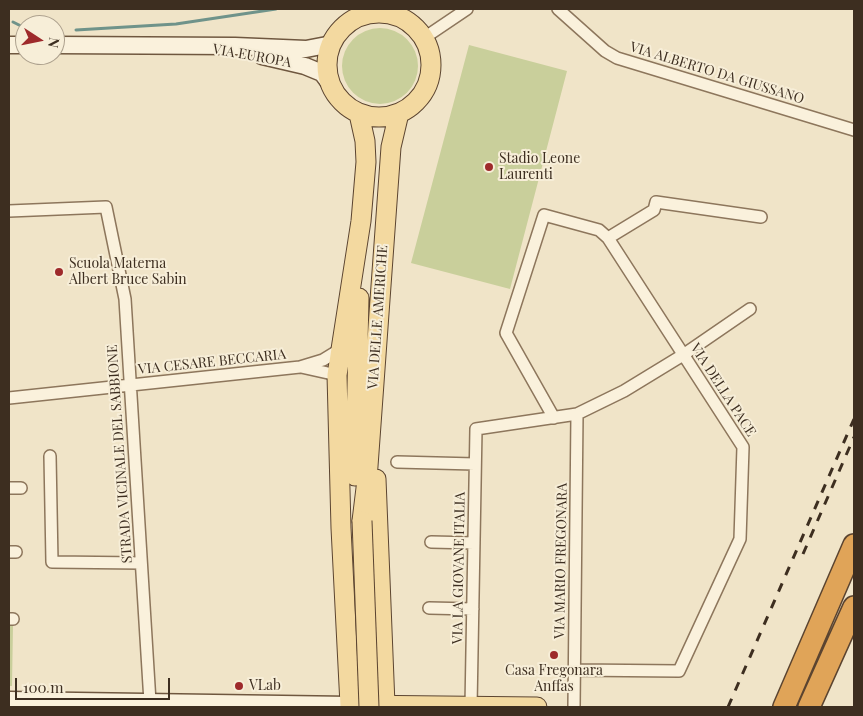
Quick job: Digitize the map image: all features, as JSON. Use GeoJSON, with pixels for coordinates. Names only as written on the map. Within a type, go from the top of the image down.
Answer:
{"type":"FeatureCollection","features":[{"type":"Feature","properties":{"kind":"highway"},"geometry":{"type":"LineString","coordinates":[[786,701],[854,546]]}},
{"type":"Feature","properties":{"kind":"highway"},"geometry":{"type":"LineString","coordinates":[[812,702],[854,607]]}},
{"type":"Feature","properties":{"kind":"main road"},"geometry":{"type":"LineString","coordinates":[[379,11],[406,16],[424,38],[430,51],[432,66],[424,94],[416,102],[398,114],[379,118],[359,114],[346,106],[338,97],[329,77],[328,66],[332,44],[346,25],[379,11]]}},
{"type":"Feature","properties":{"kind":"main road","name":"VIA EUROPA"},"geometry":{"type":"LineString","coordinates":[[65,45],[235,46],[306,49],[332,44]]}},
{"type":"Feature","properties":{"kind":"main road","name":"VIA EUROPA"},"geometry":{"type":"LineString","coordinates":[[193,47],[241,52],[305,66],[322,73],[333,88]]}},
{"type":"Feature","properties":{"kind":"main road"},"geometry":{"type":"LineString","coordinates":[[350,704],[341,528],[337,375],[361,221],[366,162],[365,141],[359,114]]}},
{"type":"Feature","properties":{"kind":"main road","name":"VIA DELLE AMERICHE"},"geometry":{"type":"LineString","coordinates":[[362,522],[391,148],[398,114]]}},
{"type":"Feature","properties":{"kind":"main road","name":"VIA DELLE AMERICHE"},"geometry":{"type":"LineString","coordinates":[[361,221],[355,481],[362,522],[377,706]]}},
{"type":"Feature","properties":{"kind":"main road"},"geometry":{"type":"LineString","coordinates":[[337,375],[346,381],[350,388],[356,414]]}},
{"type":"Feature","properties":{"kind":"main road"},"geometry":{"type":"LineString","coordinates":[[373,390],[377,706]]}},
{"type":"Feature","properties":{"kind":"main road"},"geometry":{"type":"LineString","coordinates":[[9,700],[80,704],[150,702],[537,707]]}},
{"type":"Feature","properties":{"kind":"street"},"geometry":{"type":"LineString","coordinates":[[424,38],[468,9]]}},
{"type":"Feature","properties":{"kind":"street","name":"VIA ALBERTO DA GIUSSANO"},"geometry":{"type":"LineString","coordinates":[[558,9],[605,51],[617,58],[854,130]]}},
{"type":"Feature","properties":{"kind":"street"},"geometry":{"type":"LineString","coordinates":[[608,238],[654,210],[656,202],[761,217]]}},
{"type":"Feature","properties":{"kind":"street","name":"STRADA VICINALE DEL SABBIONE"},"geometry":{"type":"LineString","coordinates":[[9,211],[106,207],[125,299],[150,702]]}},
{"type":"Feature","properties":{"kind":"street","name":"VIA DELLA PACE"},"geometry":{"type":"LineString","coordinates":[[554,418],[506,333],[544,215],[599,230],[608,238],[743,447],[740,539],[679,671],[575,670]]}},
{"type":"Feature","properties":{"kind":"street"},"geometry":{"type":"LineString","coordinates":[[554,418],[577,414],[624,391],[684,355],[750,309]]}},
{"type":"Feature","properties":{"kind":"street","name":"VIA CESARE BECCARIA"},"geometry":{"type":"LineString","coordinates":[[9,398],[300,367],[323,360],[336,352],[342,341]]}},
{"type":"Feature","properties":{"kind":"street","name":"VIA CESARE BECCARIA"},"geometry":{"type":"LineString","coordinates":[[300,367],[337,375]]}},
{"type":"Feature","properties":{"kind":"street","name":"VIA MARIO FREGONARA"},"geometry":{"type":"LineString","coordinates":[[574,707],[577,414]]}},
{"type":"Feature","properties":{"kind":"street","name":"VIA LA GIOVANE ITALIA"},"geometry":{"type":"LineString","coordinates":[[471,706],[476,429],[554,418]]}},
{"type":"Feature","properties":{"kind":"street"},"geometry":{"type":"LineString","coordinates":[[50,456],[52,562],[141,563]]}},
{"type":"Feature","properties":{"kind":"street"},"geometry":{"type":"LineString","coordinates":[[397,462],[475,464]]}},
{"type":"Feature","properties":{"kind":"street"},"geometry":{"type":"LineString","coordinates":[[9,488],[21,488]]}},
{"type":"Feature","properties":{"kind":"street"},"geometry":{"type":"LineString","coordinates":[[431,542],[474,543]]}},
{"type":"Feature","properties":{"kind":"street"},"geometry":{"type":"LineString","coordinates":[[429,608],[473,609]]}},
{"type":"Feature","properties":{"kind":"green space"},"geometry":{"type":"Polygon","coordinates":[[[380,28],[395,31],[407,39],[415,51],[418,66],[415,81],[407,93],[395,101],[380,104],[365,101],[353,93],[345,81],[342,66],[345,51],[353,39],[365,31],[380,28]]]}},
{"type":"Feature","properties":{"kind":"green space","name":"Stadio Leone Laurenti"},"geometry":{"type":"Polygon","coordinates":[[[469,45],[567,71],[510,289],[411,263],[469,45]]]}},
{"type":"Feature","properties":{"kind":"green space"},"geometry":{"type":"Polygon","coordinates":[[[9,625],[13,625],[12,686],[9,686],[9,625]]]}},
{"type":"Feature","properties":{"kind":"waterway"},"geometry":{"type":"LineString","coordinates":[[76,30],[176,24],[276,9]]}},
{"type":"Feature","properties":{"kind":"railway"},"geometry":{"type":"LineString","coordinates":[[728,707],[854,419]]}},
{"type":"Feature","properties":{"kind":"railway"},"geometry":{"type":"LineString","coordinates":[[803,554],[854,437]]}},
{"type":"Feature","properties":{"kind":"place","name":"Stadio Leone Laurenti"},"geometry":{"type":"Point","coordinates":[489,167]}},
{"type":"Feature","properties":{"kind":"place","name":"Scuola Materna Albert Bruce Sabin"},"geometry":{"type":"Point","coordinates":[59,272]}},
{"type":"Feature","properties":{"kind":"place","name":"Casa Fregonara Anffas"},"geometry":{"type":"Point","coordinates":[554,655]}},
{"type":"Feature","properties":{"kind":"place","name":"VLab"},"geometry":{"type":"Point","coordinates":[239,686]}}]}
